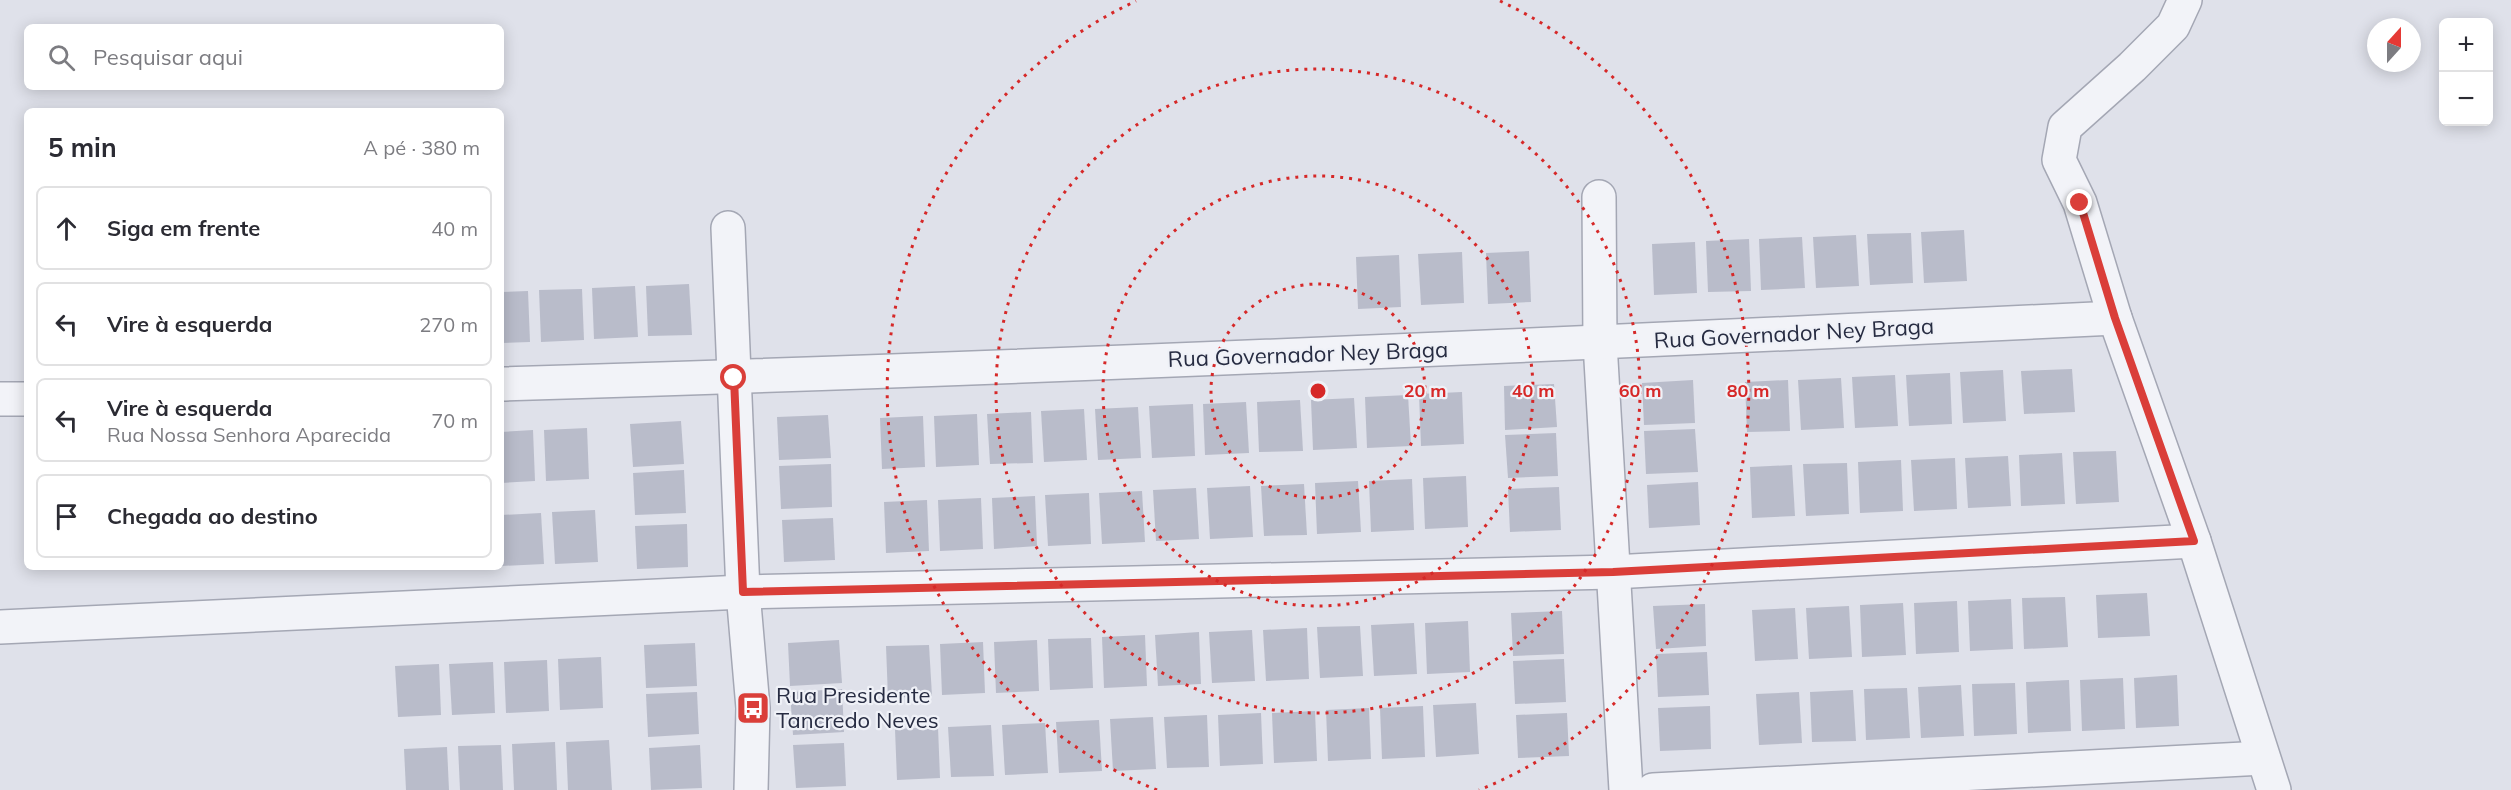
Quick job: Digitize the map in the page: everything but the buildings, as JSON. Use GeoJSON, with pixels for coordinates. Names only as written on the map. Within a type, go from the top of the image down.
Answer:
{"type":"FeatureCollection","features":[{"type":"Feature","properties":{"kind":"street"},"geometry":{"type":"LineString","coordinates":[[2185,0],[2173,26],[2132,67],[2065,127],[2059,159],[2080,203],[2115,318],[2194,541],[2274,790]]}},
{"type":"Feature","properties":{"kind":"street"},"geometry":{"type":"LineString","coordinates":[[1599,197],[1600,343],[1626,790]]}},
{"type":"Feature","properties":{"kind":"street"},"geometry":{"type":"LineString","coordinates":[[728,228],[743,592],[753,708],[751,790]]}},
{"type":"Feature","properties":{"kind":"street","name":"Rua Governador Ney Braga"},"geometry":{"type":"LineString","coordinates":[[504,384],[734,378],[1600,343],[2115,318]]}},
{"type":"Feature","properties":{"kind":"street"},"geometry":{"type":"LineString","coordinates":[[0,399],[24,399]]}},
{"type":"Feature","properties":{"kind":"street"},"geometry":{"type":"LineString","coordinates":[[0,627],[743,592],[1613,572],[2194,541]]}},
{"type":"Feature","properties":{"kind":"street"},"geometry":{"type":"LineString","coordinates":[[1653,790],[2263,758]]}},
{"type":"Feature","properties":{"kind":"place","name":"Rua Presidente Tancredo Neves"},"geometry":{"type":"Point","coordinates":[753,708]}},
{"type":"Feature","properties":{"kind":"route"},"geometry":{"type":"LineString","coordinates":[[734,378],[743,592],[1613,572],[2194,541],[2115,318],[2080,203]]}}]}
